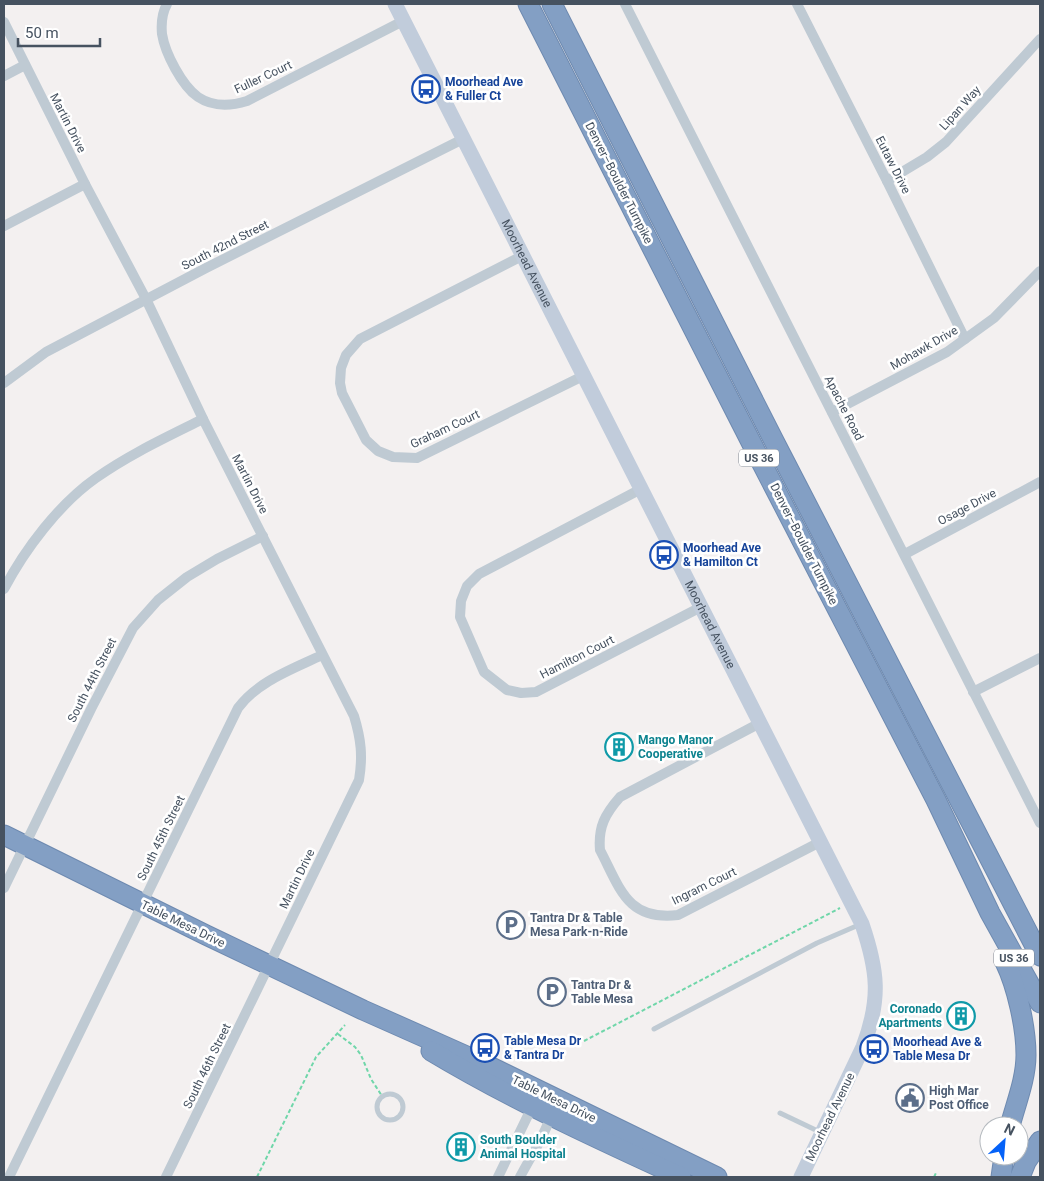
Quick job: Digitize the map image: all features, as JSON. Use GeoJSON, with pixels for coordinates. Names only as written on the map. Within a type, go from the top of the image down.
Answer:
{"type":"FeatureCollection","features":[{"type":"Feature","properties":{"kind":"highway","name":"Denver–Boulder Turnpike"},"geometry":{"type":"LineString","coordinates":[[528,4],[751,443],[936,800],[990,913],[1040,1003]]}},
{"type":"Feature","properties":{"kind":"highway","name":"Denver–Boulder Turnpike"},"geometry":{"type":"LineString","coordinates":[[552,4],[1040,956]]}},
{"type":"Feature","properties":{"kind":"highway","name":"Table Mesa Drive"},"geometry":{"type":"LineString","coordinates":[[4,835],[269,965],[363,1010],[452,1049],[718,1177]]}},
{"type":"Feature","properties":{"kind":"highway"},"geometry":{"type":"LineString","coordinates":[[990,913],[998,946],[1016,988],[1021,1011],[1026,1055],[1024,1076],[1013,1116]]}},
{"type":"Feature","properties":{"kind":"highway"},"geometry":{"type":"LineString","coordinates":[[1024,925],[1040,942]]}},
{"type":"Feature","properties":{"kind":"highway","name":"Table Mesa Drive"},"geometry":{"type":"LineString","coordinates":[[363,1010],[471,1075],[532,1107],[680,1177]]}},
{"type":"Feature","properties":{"kind":"highway"},"geometry":{"type":"LineString","coordinates":[[1020,1177],[1026,1162],[1040,1141]]}},
{"type":"Feature","properties":{"kind":"street","name":"Fuller Court"},"geometry":{"type":"LineString","coordinates":[[167,4],[161,23],[162,36],[172,62],[187,88],[200,98],[215,104],[227,105],[247,101],[403,21]]}},
{"type":"Feature","properties":{"kind":"street","name":"Moorhead Avenue"},"geometry":{"type":"LineString","coordinates":[[395,4],[862,924],[876,977],[875,1006],[871,1026],[801,1177]]}},
{"type":"Feature","properties":{"kind":"street","name":"Apache Road"},"geometry":{"type":"LineString","coordinates":[[625,4],[1040,823]]}},
{"type":"Feature","properties":{"kind":"street","name":"Eutaw Drive"},"geometry":{"type":"LineString","coordinates":[[800,5],[965,339]]}},
{"type":"Feature","properties":{"kind":"street","name":"Martin Drive"},"geometry":{"type":"LineString","coordinates":[[4,22],[85,184],[146,299],[203,419],[354,716],[360,738],[362,762],[359,780],[269,965]]}},
{"type":"Feature","properties":{"kind":"street","name":"Lipan Way"},"geometry":{"type":"LineString","coordinates":[[887,182],[927,157],[946,142],[1040,39]]}},
{"type":"Feature","properties":{"kind":"street"},"geometry":{"type":"LineString","coordinates":[[4,76],[25,65]]}},
{"type":"Feature","properties":{"kind":"street","name":"South 42nd Street"},"geometry":{"type":"LineString","coordinates":[[4,383],[46,352],[146,299],[463,139]]}},
{"type":"Feature","properties":{"kind":"street"},"geometry":{"type":"LineString","coordinates":[[4,226],[85,184]]}},
{"type":"Feature","properties":{"kind":"street","name":"Graham Court"},"geometry":{"type":"LineString","coordinates":[[522,256],[360,339],[346,355],[341,368],[340,383],[342,393],[366,440],[378,451],[393,457],[417,458],[583,376]]}},
{"type":"Feature","properties":{"kind":"street","name":"Mohawk Drive"},"geometry":{"type":"LineString","coordinates":[[832,412],[947,352],[994,318],[1040,270]]}},
{"type":"Feature","properties":{"kind":"street"},"geometry":{"type":"LineString","coordinates":[[4,589],[19,562],[46,526],[77,494],[96,478],[139,451],[203,419]]}},
{"type":"Feature","properties":{"kind":"street","name":"Osage Drive"},"geometry":{"type":"LineString","coordinates":[[905,554],[1040,482]]}},
{"type":"Feature","properties":{"kind":"street","name":"Hamilton Court"},"geometry":{"type":"LineString","coordinates":[[641,489],[479,574],[467,586],[461,601],[460,622],[484,672],[507,690],[521,693],[536,692],[701,607]]}},
{"type":"Feature","properties":{"kind":"street","name":"South 44th Street"},"geometry":{"type":"LineString","coordinates":[[4,888],[91,709],[134,628],[158,600],[186,577],[263,536]]}},
{"type":"Feature","properties":{"kind":"street","name":"South 45th Street"},"geometry":{"type":"LineString","coordinates":[[9,1177],[238,708],[259,686],[322,654]]}},
{"type":"Feature","properties":{"kind":"street"},"geometry":{"type":"LineString","coordinates":[[973,692],[1040,658]]}},
{"type":"Feature","properties":{"kind":"street","name":"Ingram Court"},"geometry":{"type":"LineString","coordinates":[[760,723],[620,797],[609,809],[602,825],[600,850],[627,900],[640,911],[657,916],[665,916],[678,914],[820,842]]}},
{"type":"Feature","properties":{"kind":"street","name":"South 46th Street"},"geometry":{"type":"LineString","coordinates":[[166,1177],[269,965]]}},
{"type":"Feature","properties":{"kind":"street"},"geometry":{"type":"LineString","coordinates":[[498,1177],[532,1107],[551,1097],[551,1116],[520,1177]]}},
{"type":"Feature","properties":{"kind":"lane"},"geometry":{"type":"LineString","coordinates":[[654,1029],[817,943],[862,924]]}},
{"type":"Feature","properties":{"kind":"lane"},"geometry":{"type":"LineString","coordinates":[[393,1094],[402,1101],[402,1113],[398,1117],[392,1120],[381,1117],[376,1106],[382,1096],[393,1094]]}},
{"type":"Feature","properties":{"kind":"lane"},"geometry":{"type":"LineString","coordinates":[[780,1113],[822,1133]]}},
{"type":"Feature","properties":{"kind":"path"},"geometry":{"type":"LineString","coordinates":[[584,1040],[851,903]]}},
{"type":"Feature","properties":{"kind":"path"},"geometry":{"type":"LineString","coordinates":[[258,1177],[316,1057],[346,1025]]}},
{"type":"Feature","properties":{"kind":"path"},"geometry":{"type":"LineString","coordinates":[[338,1034],[355,1047],[361,1055],[371,1079],[382,1096]]}},
{"type":"Feature","properties":{"kind":"path"},"geometry":{"type":"LineString","coordinates":[[934,1177],[936,1173]]}},
{"type":"Feature","properties":{"kind":"place","name":"Moorhead Ave & Fuller Ct"},"geometry":{"type":"Point","coordinates":[426,89]}},
{"type":"Feature","properties":{"kind":"place","name":"Moorhead Ave & Hamilton Ct"},"geometry":{"type":"Point","coordinates":[664,555]}},
{"type":"Feature","properties":{"kind":"place","name":"Mango Manor Cooperative"},"geometry":{"type":"Point","coordinates":[619,747]}},
{"type":"Feature","properties":{"kind":"place","name":"Tantra Dr & Table Mesa Park-n-Ride"},"geometry":{"type":"Point","coordinates":[511,925]}},
{"type":"Feature","properties":{"kind":"place","name":"Tantra Dr & Table Mesa"},"geometry":{"type":"Point","coordinates":[552,992]}},
{"type":"Feature","properties":{"kind":"place","name":"Coronado Apartments"},"geometry":{"type":"Point","coordinates":[961,1016]}},
{"type":"Feature","properties":{"kind":"place","name":"Table Mesa Dr & Tantra Dr"},"geometry":{"type":"Point","coordinates":[485,1048]}},
{"type":"Feature","properties":{"kind":"place","name":"Moorhead Ave & Table Mesa Dr"},"geometry":{"type":"Point","coordinates":[874,1049]}},
{"type":"Feature","properties":{"kind":"place","name":"High Mar Post Office"},"geometry":{"type":"Point","coordinates":[910,1098]}},
{"type":"Feature","properties":{"kind":"place","name":"South Boulder Animal Hospital"},"geometry":{"type":"Point","coordinates":[461,1147]}}]}
